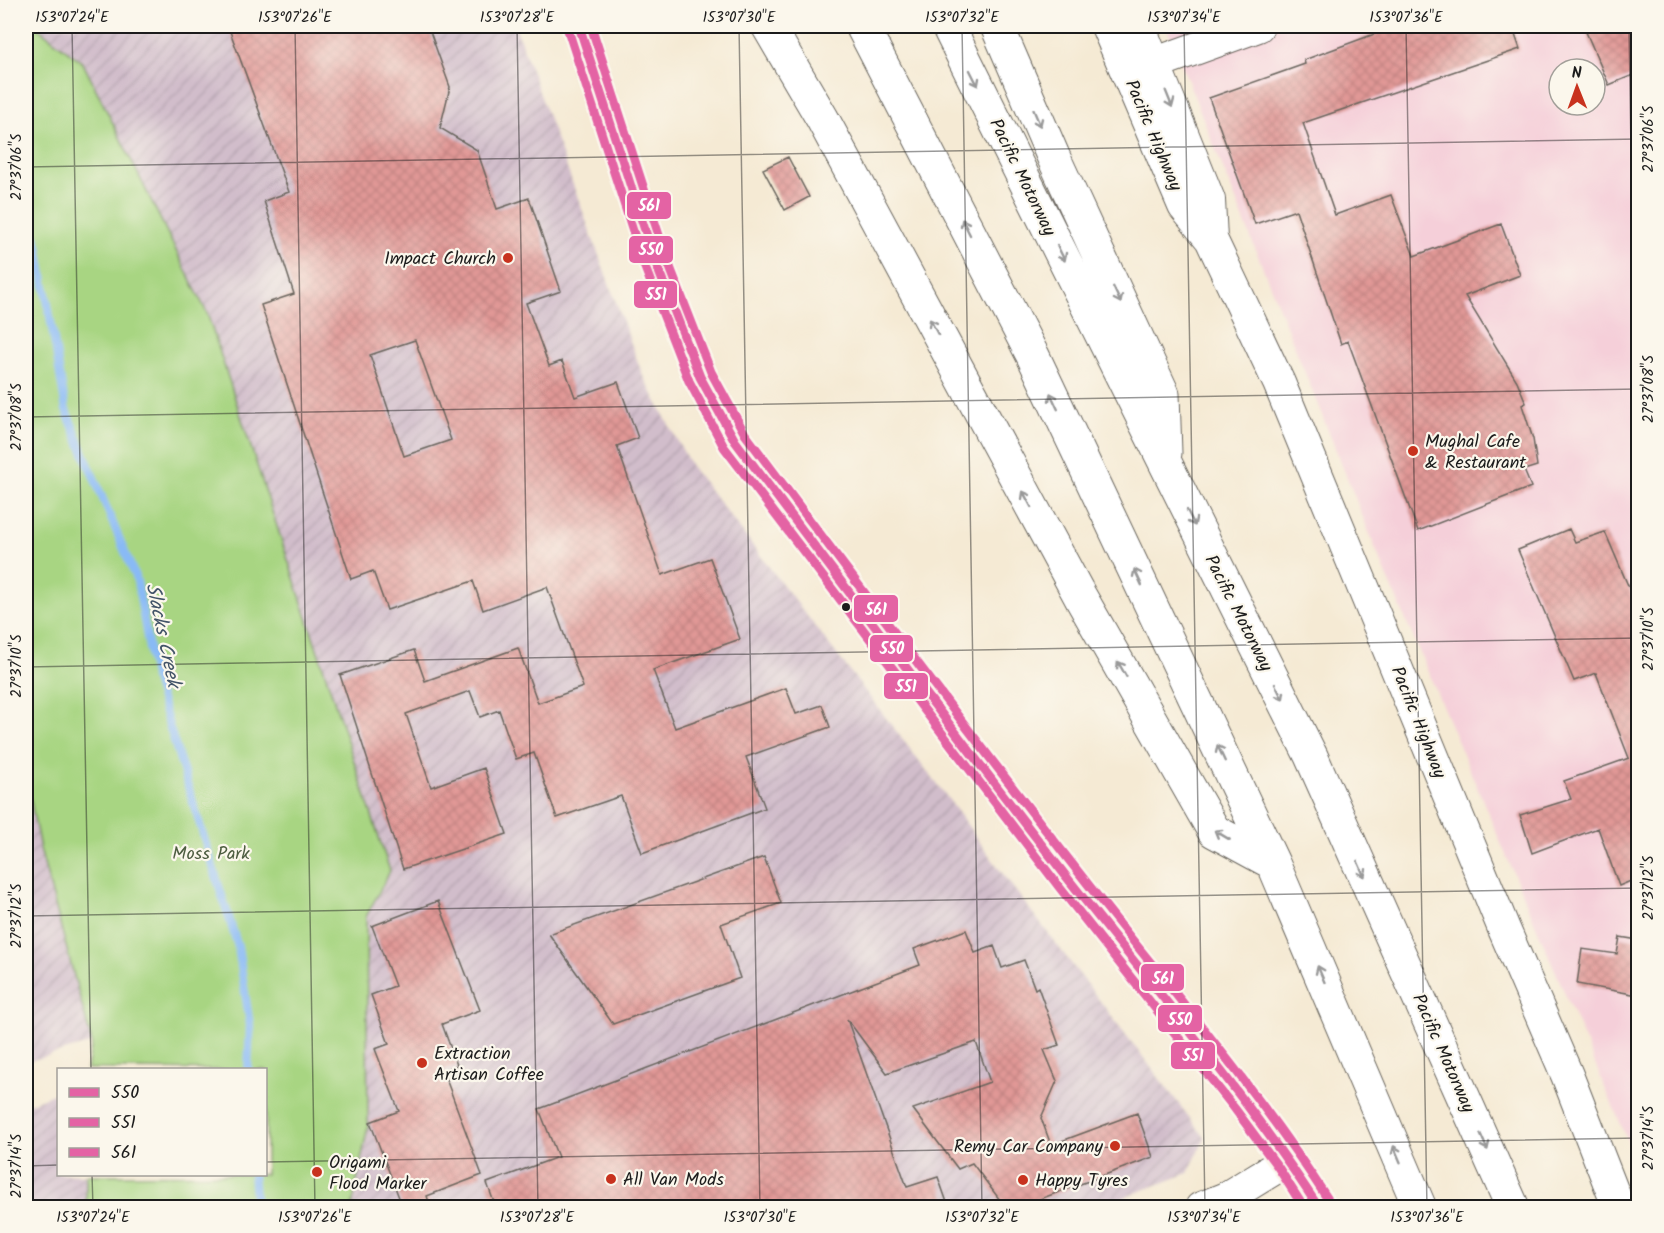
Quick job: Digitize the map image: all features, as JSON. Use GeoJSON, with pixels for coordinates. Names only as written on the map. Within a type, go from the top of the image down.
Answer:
{"type":"FeatureCollection","features":[{"type":"Feature","properties":{"kind":"highway"},"geometry":{"type":"LineString","coordinates":[[768,26],[833,139],[1081,598],[1214,831],[1273,863]]}},
{"type":"Feature","properties":{"kind":"highway"},"geometry":{"type":"LineString","coordinates":[[862,26],[1033,356],[1273,863],[1420,1208]]}},
{"type":"Feature","properties":{"kind":"highway","name":"Pacific Motorway"},"geometry":{"type":"LineString","coordinates":[[948,26],[1311,756],[1514,1208]]}},
{"type":"Feature","properties":{"kind":"highway"},"geometry":{"type":"LineString","coordinates":[[997,26],[1053,156],[1163,394],[1165,465]]}},
{"type":"Feature","properties":{"kind":"street"},"geometry":{"type":"LineString","coordinates":[[579,26],[655,261],[700,377],[735,441],[865,614],[1245,1102],[1288,1160],[1319,1208]]}},
{"type":"Feature","properties":{"kind":"street","name":"Pacific Highway"},"geometry":{"type":"LineString","coordinates":[[1107,26],[1141,69]]}},
{"type":"Feature","properties":{"kind":"street","name":"Pacific Highway"},"geometry":{"type":"LineString","coordinates":[[1139,26],[1141,69],[1184,206],[1211,239],[1279,383],[1504,929],[1567,1075],[1619,1208]]}},
{"type":"Feature","properties":{"kind":"street"},"geometry":{"type":"LineString","coordinates":[[1141,69],[1258,26]]}},
{"type":"Feature","properties":{"kind":"street"},"geometry":{"type":"LineString","coordinates":[[1201,1208],[1226,1198],[1288,1160]]}},
{"type":"Feature","properties":{"kind":"shaded area"},"geometry":{"type":"Polygon","coordinates":[[[35,26],[515,26],[643,376],[691,466],[944,793],[1008,881],[1205,1138],[1188,1173],[1096,1208],[352,1207],[368,1126],[366,916],[390,871],[35,26]]]}},
{"type":"Feature","properties":{"kind":"shaded area"},"geometry":{"type":"Polygon","coordinates":[[[1166,26],[1638,26],[1638,1165],[1376,550],[1166,26]]]}},
{"type":"Feature","properties":{"kind":"shaded area"},"geometry":{"type":"Polygon","coordinates":[[[26,776],[40,849],[92,1043],[26,1062],[26,776]]]}},
{"type":"Feature","properties":{"kind":"shaded area"},"geometry":{"type":"Polygon","coordinates":[[[57,1092],[57,1176],[86,1176],[86,1207],[26,1207],[26,1105],[57,1092]]]}},
{"type":"Feature","properties":{"kind":"green space","name":"Moss Park"},"geometry":{"type":"Polygon","coordinates":[[[26,26],[35,26],[83,63],[207,313],[390,871],[366,917],[368,1126],[352,1207],[86,1207],[86,1176],[267,1176],[267,1068],[87,1068],[92,1043],[40,849],[26,776],[26,26]]]}},
{"type":"Feature","properties":{"kind":"building"},"geometry":{"type":"Polygon","coordinates":[[[228,26],[428,26],[450,87],[440,128],[477,150],[497,209],[529,198],[561,291],[526,303],[549,366],[562,361],[575,397],[618,382],[638,438],[617,446],[662,575],[710,558],[740,639],[653,670],[675,728],[786,688],[796,714],[822,705],[830,727],[746,757],[765,808],[642,853],[621,796],[557,818],[534,753],[516,759],[499,710],[480,717],[470,691],[406,714],[431,787],[484,768],[507,834],[403,869],[340,675],[414,650],[425,681],[518,648],[538,703],[583,687],[547,587],[483,610],[473,581],[387,610],[373,571],[351,579],[261,305],[294,294],[264,201],[289,192],[228,26]],[[415,340],[370,355],[404,456],[451,440],[415,340]]]}},
{"type":"Feature","properties":{"kind":"building"},"geometry":{"type":"Polygon","coordinates":[[[1396,26],[1512,26],[1520,49],[1303,123],[1335,215],[1391,195],[1414,256],[1501,224],[1520,275],[1465,296],[1517,381],[1526,403],[1522,405],[1533,439],[1537,466],[1524,470],[1531,487],[1418,531],[1348,341],[1341,344],[1296,210],[1255,224],[1209,98],[1305,64],[1304,60],[1396,26]]]}},
{"type":"Feature","properties":{"kind":"building"},"geometry":{"type":"Polygon","coordinates":[[[1604,26],[1638,26],[1638,73],[1609,85],[1607,57],[1597,57],[1586,32],[1604,26]]]}},
{"type":"Feature","properties":{"kind":"building"},"geometry":{"type":"Polygon","coordinates":[[[788,157],[809,197],[785,210],[763,169],[788,157]]]}},
{"type":"Feature","properties":{"kind":"building"},"geometry":{"type":"Polygon","coordinates":[[[1569,529],[1575,542],[1605,532],[1633,597],[1638,595],[1638,878],[1619,886],[1598,828],[1532,853],[1520,815],[1571,799],[1564,781],[1629,758],[1596,673],[1574,681],[1518,550],[1569,529]]]}},
{"type":"Feature","properties":{"kind":"building"},"geometry":{"type":"Polygon","coordinates":[[[764,857],[781,903],[721,924],[740,978],[613,1024],[549,934],[764,857]]]}},
{"type":"Feature","properties":{"kind":"building"},"geometry":{"type":"Polygon","coordinates":[[[438,901],[480,1010],[442,1024],[457,1065],[443,1071],[482,1175],[427,1196],[431,1208],[403,1208],[370,1122],[399,1111],[375,1049],[389,1044],[371,995],[395,986],[372,926],[438,901]]]}},
{"type":"Feature","properties":{"kind":"building"},"geometry":{"type":"Polygon","coordinates":[[[966,930],[975,953],[994,946],[1002,968],[1024,960],[1035,989],[1038,987],[1059,1045],[1044,1050],[1057,1081],[1041,1118],[1051,1145],[1137,1113],[1153,1157],[1016,1208],[1006,1208],[972,1163],[958,1169],[913,1109],[990,1082],[976,1042],[887,1073],[847,1019],[907,1187],[938,1177],[949,1208],[496,1208],[487,1183],[558,1157],[539,1109],[920,965],[914,949],[966,930]]]}},
{"type":"Feature","properties":{"kind":"building"},"geometry":{"type":"Polygon","coordinates":[[[1620,937],[1638,940],[1638,995],[1577,984],[1582,949],[1617,954],[1620,937]]]}},
{"type":"Feature","properties":{"kind":"waterway","name":"Slacks Creek"},"geometry":{"type":"LineString","coordinates":[[26,212],[38,246],[66,410],[137,581],[154,677],[238,947],[250,1025],[248,1068]]}},
{"type":"Feature","properties":{"kind":"waterway","name":"Slacks Creek"},"geometry":{"type":"LineString","coordinates":[[253,1176],[256,1208]]}},
{"type":"Feature","properties":{"kind":"transit line","name":"550"},"geometry":{"type":"LineString","coordinates":[[579,26],[655,261],[700,377],[735,441],[1027,826],[1229,1082],[1319,1208]]}},
{"type":"Feature","properties":{"kind":"transit line","name":"561"},"geometry":{"type":"LineString","coordinates":[[591,26],[666,257],[711,372],[745,434],[995,765],[1240,1075],[1329,1201]]}},
{"type":"Feature","properties":{"kind":"transit line","name":"551"},"geometry":{"type":"LineString","coordinates":[[568,30],[644,265],[689,381],[724,447],[1060,888],[1235,1109],[1278,1167],[1304,1208]]}},
{"type":"Feature","properties":{"kind":"place","name":"Impact Church"},"geometry":{"type":"Point","coordinates":[508,258]}},
{"type":"Feature","properties":{"kind":"place","name":"Mughal Cafe & Restaurant"},"geometry":{"type":"Point","coordinates":[1413,451]}},
{"type":"Feature","properties":{"kind":"place","name":"Extraction Artisan Coffee"},"geometry":{"type":"Point","coordinates":[422,1063]}},
{"type":"Feature","properties":{"kind":"place","name":"Remy Car Company"},"geometry":{"type":"Point","coordinates":[1115,1146]}},
{"type":"Feature","properties":{"kind":"place","name":"Origami Flood Marker"},"geometry":{"type":"Point","coordinates":[317,1172]}},
{"type":"Feature","properties":{"kind":"place","name":"All Van Mods"},"geometry":{"type":"Point","coordinates":[611,1179]}},
{"type":"Feature","properties":{"kind":"place","name":"Happy Tyres"},"geometry":{"type":"Point","coordinates":[1023,1180]}}]}
